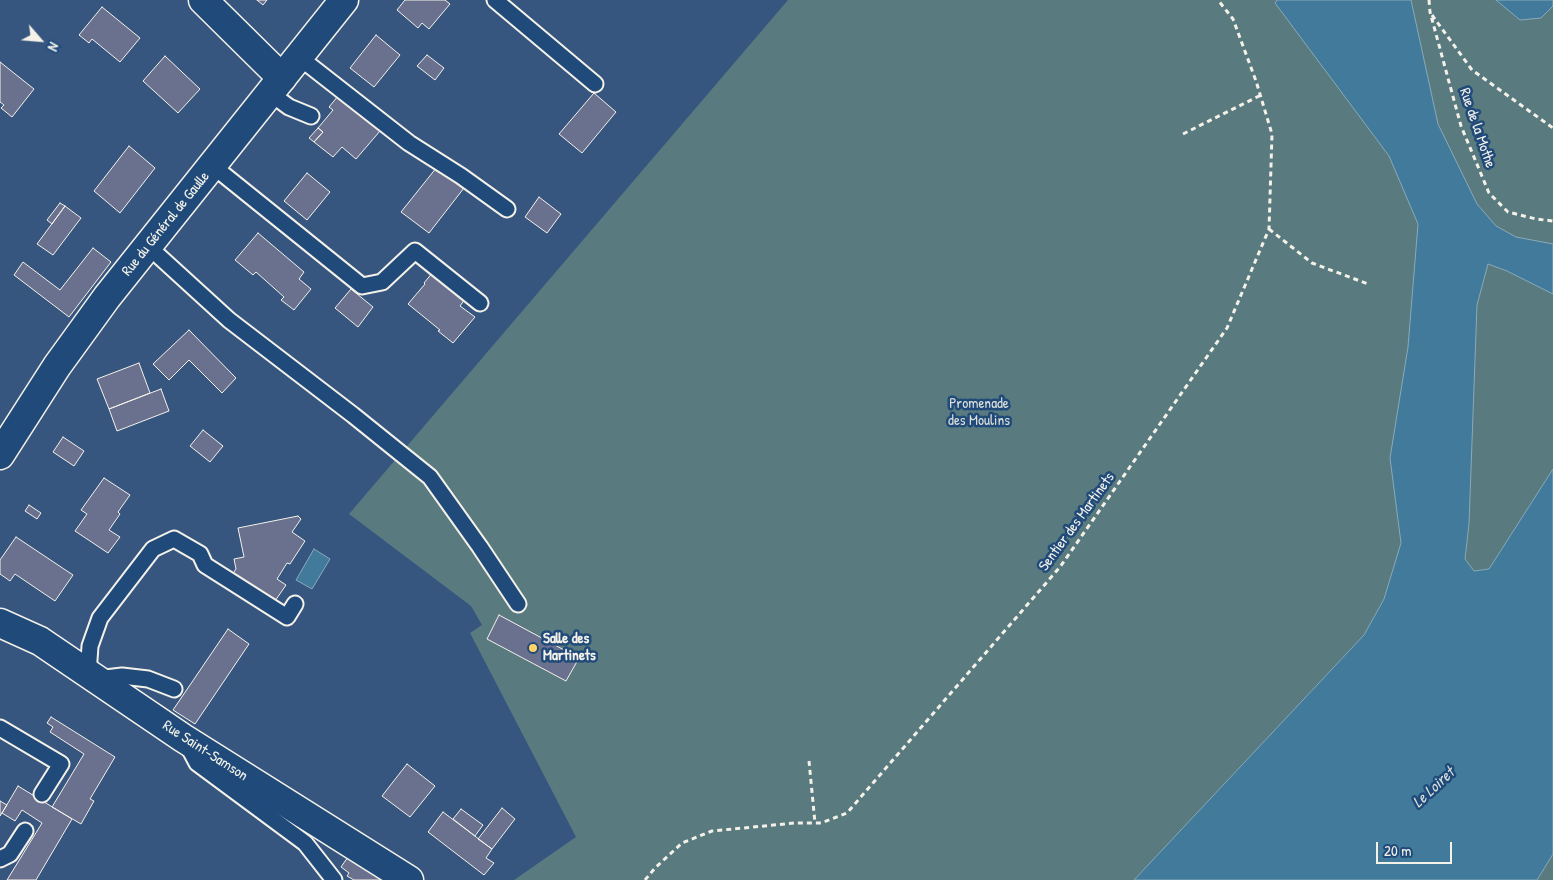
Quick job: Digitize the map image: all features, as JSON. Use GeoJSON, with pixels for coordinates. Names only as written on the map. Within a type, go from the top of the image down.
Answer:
{"type":"FeatureCollection","features":[{"type":"Feature","properties":{"kind":"street"},"geometry":{"type":"LineString","coordinates":[[203,0],[276,86]]}},
{"type":"Feature","properties":{"kind":"street","name":"Rue du Général de Gaulle"},"geometry":{"type":"LineString","coordinates":[[0,456],[56,366],[107,298],[344,0]]}},
{"type":"Feature","properties":{"kind":"street","name":"Rue Saint-Samson"},"geometry":{"type":"LineString","coordinates":[[0,623],[40,641],[184,738],[409,880]]}},
{"type":"Feature","properties":{"kind":"lane"},"geometry":{"type":"LineString","coordinates":[[495,0],[595,84]]}},
{"type":"Feature","properties":{"kind":"lane"},"geometry":{"type":"LineString","coordinates":[[299,57],[409,143],[461,176],[507,209]]}},
{"type":"Feature","properties":{"kind":"lane"},"geometry":{"type":"LineString","coordinates":[[276,86],[290,107],[311,116]]}},
{"type":"Feature","properties":{"kind":"lane"},"geometry":{"type":"LineString","coordinates":[[213,166],[362,286],[382,282],[415,251],[480,303]]}},
{"type":"Feature","properties":{"kind":"lane"},"geometry":{"type":"LineString","coordinates":[[149,247],[230,320],[430,477],[518,604]]}},
{"type":"Feature","properties":{"kind":"lane"},"geometry":{"type":"LineString","coordinates":[[174,689],[148,679],[122,676],[92,677],[90,646],[100,618],[153,549],[174,539],[200,554],[205,565],[287,616],[295,604]]}},
{"type":"Feature","properties":{"kind":"lane"},"geometry":{"type":"LineString","coordinates":[[0,728],[62,764],[42,794]]}},
{"type":"Feature","properties":{"kind":"lane"},"geometry":{"type":"LineString","coordinates":[[184,738],[197,763],[305,844],[334,880]]}},
{"type":"Feature","properties":{"kind":"lane"},"geometry":{"type":"LineString","coordinates":[[0,860],[10,854],[25,831]]}},
{"type":"Feature","properties":{"kind":"path","name":"Sentier des Martinets"},"geometry":{"type":"LineString","coordinates":[[644,880],[682,843],[712,831],[796,823],[821,823],[847,813],[1060,567],[1227,328],[1269,229],[1272,134],[1261,95],[1233,19],[1218,0]]}},
{"type":"Feature","properties":{"kind":"path","name":"Rue de la Mothe"},"geometry":{"type":"LineString","coordinates":[[1429,0],[1430,12],[1461,126],[1489,193],[1508,212],[1553,221]]}},
{"type":"Feature","properties":{"kind":"path"},"geometry":{"type":"LineString","coordinates":[[1430,12],[1472,70],[1553,128]]}},
{"type":"Feature","properties":{"kind":"path"},"geometry":{"type":"LineString","coordinates":[[1183,134],[1261,95]]}},
{"type":"Feature","properties":{"kind":"path"},"geometry":{"type":"LineString","coordinates":[[1269,229],[1312,263],[1368,284]]}},
{"type":"Feature","properties":{"kind":"path"},"geometry":{"type":"LineString","coordinates":[[809,761],[815,823]]}},
{"type":"Feature","properties":{"kind":"green space","name":"Promenade des Moulins"},"geometry":{"type":"Polygon","coordinates":[[[788,0],[1553,0],[1553,469],[1489,569],[1474,571],[1465,559],[1469,524],[1388,588],[1364,635],[1134,880],[514,880],[576,837],[470,633],[482,625],[471,606],[349,514],[788,0]]]}},
{"type":"Feature","properties":{"kind":"green space"},"geometry":{"type":"Polygon","coordinates":[[[1553,854],[1553,880],[1537,880],[1540,874],[1553,854]]]}},
{"type":"Feature","properties":{"kind":"water","name":"Le Loiret"},"geometry":{"type":"Polygon","coordinates":[[[1277,0],[1411,0],[1438,124],[1477,204],[1496,226],[1516,237],[1553,244],[1553,294],[1507,271],[1488,264],[1477,305],[1469,524],[1465,559],[1474,571],[1489,569],[1553,469],[1553,854],[1537,880],[1134,880],[1364,635],[1384,599],[1401,543],[1390,458],[1408,347],[1418,224],[1389,156],[1275,3],[1277,0]]]}},
{"type":"Feature","properties":{"kind":"water"},"geometry":{"type":"Polygon","coordinates":[[[1496,0],[1553,0],[1553,6],[1541,18],[1520,20],[1496,0]]]}},
{"type":"Feature","properties":{"kind":"water"},"geometry":{"type":"Polygon","coordinates":[[[314,549],[330,559],[312,589],[296,580],[314,549]]]}},
{"type":"Feature","properties":{"kind":"building"},"geometry":{"type":"Polygon","coordinates":[[[257,0],[267,0],[263,5],[257,0]]]}},
{"type":"Feature","properties":{"kind":"building"},"geometry":{"type":"Polygon","coordinates":[[[405,0],[445,0],[450,4],[429,29],[422,23],[418,28],[397,10],[405,0]]]}},
{"type":"Feature","properties":{"kind":"building"},"geometry":{"type":"Polygon","coordinates":[[[102,7],[140,38],[120,62],[92,39],[89,43],[79,35],[102,7]]]}},
{"type":"Feature","properties":{"kind":"building"},"geometry":{"type":"Polygon","coordinates":[[[376,35],[400,55],[374,87],[350,68],[376,35]]]}},
{"type":"Feature","properties":{"kind":"building"},"geometry":{"type":"Polygon","coordinates":[[[427,55],[444,68],[435,80],[417,66],[427,55]]]}},
{"type":"Feature","properties":{"kind":"building"},"geometry":{"type":"Polygon","coordinates":[[[165,56],[200,89],[178,113],[143,81],[165,56]]]}},
{"type":"Feature","properties":{"kind":"building"},"geometry":{"type":"Polygon","coordinates":[[[0,62],[34,89],[12,117],[1,108],[4,105],[0,102],[0,62]]]}},
{"type":"Feature","properties":{"kind":"building"},"geometry":{"type":"Polygon","coordinates":[[[594,93],[616,112],[582,153],[559,134],[594,93]]]}},
{"type":"Feature","properties":{"kind":"building"},"geometry":{"type":"Polygon","coordinates":[[[338,96],[380,131],[356,159],[342,147],[333,157],[314,142],[323,132],[318,128],[333,110],[329,107],[338,96]]]}},
{"type":"Feature","properties":{"kind":"building"},"geometry":{"type":"Polygon","coordinates":[[[318,128],[323,132],[314,142],[309,138],[318,128]]]}},
{"type":"Feature","properties":{"kind":"building"},"geometry":{"type":"Polygon","coordinates":[[[129,146],[155,168],[120,213],[94,191],[129,146]]]}},
{"type":"Feature","properties":{"kind":"building"},"geometry":{"type":"Polygon","coordinates":[[[437,167],[464,188],[429,233],[401,212],[437,167]]]}},
{"type":"Feature","properties":{"kind":"building"},"geometry":{"type":"Polygon","coordinates":[[[307,173],[330,192],[307,220],[284,201],[307,173]]]}},
{"type":"Feature","properties":{"kind":"building"},"geometry":{"type":"Polygon","coordinates":[[[539,197],[561,214],[547,233],[525,217],[539,197]]]}},
{"type":"Feature","properties":{"kind":"building"},"geometry":{"type":"Polygon","coordinates":[[[60,203],[65,206],[52,224],[47,220],[60,203]]]}},
{"type":"Feature","properties":{"kind":"building"},"geometry":{"type":"Polygon","coordinates":[[[65,206],[81,218],[53,255],[37,244],[65,206]]]}},
{"type":"Feature","properties":{"kind":"building"},"geometry":{"type":"Polygon","coordinates":[[[258,233],[304,272],[299,279],[311,289],[294,310],[281,300],[284,297],[256,272],[253,275],[235,260],[258,233]]]}},
{"type":"Feature","properties":{"kind":"building"},"geometry":{"type":"Polygon","coordinates":[[[93,248],[111,262],[69,317],[14,275],[23,262],[60,290],[93,248]]]}},
{"type":"Feature","properties":{"kind":"building"},"geometry":{"type":"Polygon","coordinates":[[[433,272],[465,299],[460,306],[475,317],[453,343],[408,304],[433,272]]]}},
{"type":"Feature","properties":{"kind":"building"},"geometry":{"type":"Polygon","coordinates":[[[351,289],[373,307],[358,327],[335,308],[351,289]]]}},
{"type":"Feature","properties":{"kind":"building"},"geometry":{"type":"Polygon","coordinates":[[[189,330],[236,378],[222,393],[189,360],[169,380],[153,364],[189,330]]]}},
{"type":"Feature","properties":{"kind":"building"},"geometry":{"type":"Polygon","coordinates":[[[139,363],[150,393],[109,409],[97,379],[139,363]]]}},
{"type":"Feature","properties":{"kind":"building"},"geometry":{"type":"Polygon","coordinates":[[[161,389],[169,411],[117,431],[109,409],[161,389]]]}},
{"type":"Feature","properties":{"kind":"building"},"geometry":{"type":"Polygon","coordinates":[[[203,430],[223,446],[210,462],[190,446],[203,430]]]}},
{"type":"Feature","properties":{"kind":"building"},"geometry":{"type":"Polygon","coordinates":[[[63,437],[84,451],[74,466],[53,452],[63,437]]]}},
{"type":"Feature","properties":{"kind":"building"},"geometry":{"type":"Polygon","coordinates":[[[104,478],[130,495],[118,512],[120,514],[109,530],[120,537],[108,553],[75,531],[87,514],[81,510],[104,478]]]}},
{"type":"Feature","properties":{"kind":"building"},"geometry":{"type":"Polygon","coordinates":[[[29,505],[41,513],[37,519],[25,511],[29,505]]]}},
{"type":"Feature","properties":{"kind":"building"},"geometry":{"type":"Polygon","coordinates":[[[298,516],[301,519],[292,532],[305,541],[290,564],[287,563],[277,579],[286,585],[273,604],[231,576],[236,569],[234,559],[244,557],[238,528],[298,516]]]}},
{"type":"Feature","properties":{"kind":"building"},"geometry":{"type":"Polygon","coordinates":[[[16,537],[73,575],[55,601],[15,574],[10,581],[0,574],[0,560],[16,537]]]}},
{"type":"Feature","properties":{"kind":"building","name":"Salle des Martinets"},"geometry":{"type":"Polygon","coordinates":[[[499,615],[579,658],[566,681],[487,639],[499,615]]]}},
{"type":"Feature","properties":{"kind":"building"},"geometry":{"type":"Polygon","coordinates":[[[228,629],[249,644],[195,724],[173,710],[228,629]]]}},
{"type":"Feature","properties":{"kind":"building"},"geometry":{"type":"Polygon","coordinates":[[[51,717],[115,757],[90,799],[94,801],[81,824],[52,807],[84,754],[50,732],[53,727],[47,723],[51,717]]]}},
{"type":"Feature","properties":{"kind":"building"},"geometry":{"type":"Polygon","coordinates":[[[407,764],[435,786],[410,817],[382,796],[407,764]]]}},
{"type":"Feature","properties":{"kind":"building"},"geometry":{"type":"Polygon","coordinates":[[[18,786],[72,819],[36,880],[7,880],[42,823],[22,810],[15,821],[2,813],[18,786]]]}},
{"type":"Feature","properties":{"kind":"building"},"geometry":{"type":"Polygon","coordinates":[[[0,801],[7,805],[0,816],[0,801]]]}},
{"type":"Feature","properties":{"kind":"building"},"geometry":{"type":"Polygon","coordinates":[[[502,808],[515,819],[492,849],[478,839],[502,808]]]}},
{"type":"Feature","properties":{"kind":"building"},"geometry":{"type":"Polygon","coordinates":[[[461,809],[483,825],[475,836],[453,819],[461,809]]]}},
{"type":"Feature","properties":{"kind":"building"},"geometry":{"type":"Polygon","coordinates":[[[443,812],[492,849],[486,858],[494,863],[484,875],[428,832],[443,812]]]}},
{"type":"Feature","properties":{"kind":"building"},"geometry":{"type":"Polygon","coordinates":[[[348,857],[392,880],[354,880],[347,876],[349,873],[341,867],[348,857]]]}},
{"type":"Feature","properties":{"kind":"place","name":"Salle des Martinets"},"geometry":{"type":"Point","coordinates":[533,648]}}]}
